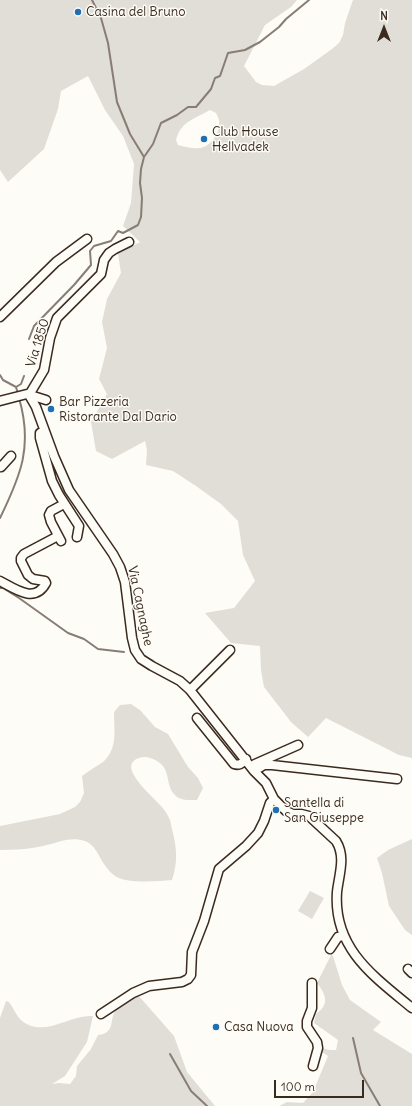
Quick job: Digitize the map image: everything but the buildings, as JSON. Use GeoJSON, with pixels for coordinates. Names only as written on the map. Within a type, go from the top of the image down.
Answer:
{"type":"FeatureCollection","features":[{"type":"Feature","properties":{"kind":"street"},"geometry":{"type":"LineString","coordinates":[[0,317],[52,266],[88,239]]}},
{"type":"Feature","properties":{"kind":"street","name":"Via 1850"},"geometry":{"type":"LineString","coordinates":[[26,395],[44,370],[50,338],[58,318],[101,274],[104,260],[109,253],[129,242]]}},
{"type":"Feature","properties":{"kind":"street"},"geometry":{"type":"LineString","coordinates":[[3,399],[26,395],[46,400]]}},
{"type":"Feature","properties":{"kind":"street","name":"Via Cagnaghe"},"geometry":{"type":"LineString","coordinates":[[26,395],[36,407],[44,431],[69,490],[113,554],[120,567],[125,582],[132,638],[135,650],[141,659],[180,681],[190,690],[266,783],[274,799],[288,812],[306,814],[309,816],[339,845],[342,861],[337,891],[337,912],[343,936],[358,959],[375,978],[412,1008]]}},
{"type":"Feature","properties":{"kind":"street","name":"Via Cagnaghe"},"geometry":{"type":"LineString","coordinates":[[44,431],[40,433],[40,438],[52,481],[64,504],[79,526],[77,537]]}},
{"type":"Feature","properties":{"kind":"street"},"geometry":{"type":"LineString","coordinates":[[0,466],[1,467],[11,456]]}},
{"type":"Feature","properties":{"kind":"street"},"geometry":{"type":"LineString","coordinates":[[0,581],[28,594],[35,594],[42,589],[46,583],[45,581],[33,579],[28,575],[21,558],[24,554],[60,539],[49,515],[51,511],[64,504]]}},
{"type":"Feature","properties":{"kind":"street"},"geometry":{"type":"LineString","coordinates":[[190,690],[230,650]]}},
{"type":"Feature","properties":{"kind":"street"},"geometry":{"type":"LineString","coordinates":[[196,718],[234,764],[238,765],[246,759]]}},
{"type":"Feature","properties":{"kind":"street"},"geometry":{"type":"LineString","coordinates":[[253,768],[298,745]]}},
{"type":"Feature","properties":{"kind":"street"},"geometry":{"type":"LineString","coordinates":[[253,768],[264,765],[272,765],[397,779]]}},
{"type":"Feature","properties":{"kind":"street"},"geometry":{"type":"LineString","coordinates":[[101,1014],[138,991],[149,986],[182,982],[188,979],[191,975],[192,952],[204,921],[220,869],[258,833],[270,803],[274,799]]}},
{"type":"Feature","properties":{"kind":"street"},"geometry":{"type":"LineString","coordinates":[[330,949],[338,937],[343,936]]}},
{"type":"Feature","properties":{"kind":"street"},"geometry":{"type":"LineString","coordinates":[[312,984],[312,1008],[307,1021],[307,1027],[317,1042],[318,1048],[313,1066]]}},
{"type":"Feature","properties":{"kind":"shaded area"},"geometry":{"type":"Polygon","coordinates":[[[0,0],[297,0],[291,7],[265,25],[244,66],[256,82],[262,85],[274,86],[304,69],[339,43],[343,35],[345,23],[353,0],[412,0],[412,758],[399,755],[326,718],[308,737],[291,722],[264,687],[261,670],[260,646],[231,643],[205,613],[234,608],[255,581],[243,555],[238,521],[221,504],[173,471],[146,465],[147,450],[145,441],[112,459],[96,451],[91,422],[107,394],[99,379],[107,348],[102,322],[107,299],[121,273],[118,254],[140,242],[123,226],[131,203],[134,164],[123,136],[105,110],[88,76],[61,91],[58,109],[44,149],[8,182],[0,170],[0,0]],[[210,110],[189,121],[178,134],[176,140],[178,145],[189,148],[198,148],[204,147],[210,143],[216,136],[219,129],[219,120],[216,113],[210,110]]]}},
{"type":"Feature","properties":{"kind":"shaded area"},"geometry":{"type":"Polygon","coordinates":[[[131,704],[140,710],[155,727],[168,734],[188,767],[198,778],[203,788],[197,800],[181,799],[172,792],[164,767],[159,763],[148,757],[139,758],[133,762],[131,768],[138,782],[164,809],[170,821],[175,842],[176,855],[172,880],[129,881],[117,877],[107,868],[91,844],[74,839],[32,848],[0,850],[0,826],[60,814],[75,807],[80,802],[84,793],[82,776],[103,762],[111,751],[114,739],[114,712],[120,705],[131,704]]]}},
{"type":"Feature","properties":{"kind":"shaded area"},"geometry":{"type":"Polygon","coordinates":[[[412,839],[412,935],[405,930],[389,906],[382,873],[377,858],[388,850],[412,839]]]}},
{"type":"Feature","properties":{"kind":"shaded area"},"geometry":{"type":"Polygon","coordinates":[[[310,891],[324,898],[312,919],[298,911],[310,891]]]}},
{"type":"Feature","properties":{"kind":"shaded area"},"geometry":{"type":"Polygon","coordinates":[[[332,953],[342,985],[350,1000],[381,1022],[373,1030],[412,1054],[412,1106],[279,1106],[287,1102],[303,1103],[313,1092],[328,1056],[322,1052],[322,1048],[336,1050],[338,1040],[314,1023],[316,1014],[325,1003],[323,992],[317,983],[332,953]]]}},
{"type":"Feature","properties":{"kind":"shaded area"},"geometry":{"type":"Polygon","coordinates":[[[138,995],[174,1036],[187,1072],[215,1106],[0,1106],[0,1018],[6,1001],[9,1002],[19,1018],[36,1027],[46,1027],[84,1016],[93,1016],[87,1042],[65,1076],[52,1084],[70,1084],[76,1076],[77,1066],[91,1049],[98,1035],[104,1034],[110,1028],[114,1013],[117,1009],[138,995]]]}},
{"type":"Feature","properties":{"kind":"waterway"},"geometry":{"type":"LineString","coordinates":[[92,0],[101,18],[108,43],[117,102],[130,134],[144,157]]}},
{"type":"Feature","properties":{"kind":"waterway"},"geometry":{"type":"LineString","coordinates":[[29,339],[34,326],[74,285],[91,265],[90,251],[94,246],[111,241],[118,231],[123,233],[138,225],[141,217],[141,169],[144,157],[153,144],[161,123],[177,115],[188,107],[196,107],[211,89],[215,78],[220,76],[228,53],[245,50],[260,42],[309,0]]}},
{"type":"Feature","properties":{"kind":"waterway"},"geometry":{"type":"LineString","coordinates":[[0,375],[3,380],[16,387]]}},
{"type":"Feature","properties":{"kind":"waterway"},"geometry":{"type":"LineString","coordinates":[[18,394],[16,387],[21,384],[24,376]]}},
{"type":"Feature","properties":{"kind":"waterway"},"geometry":{"type":"LineString","coordinates":[[0,518],[14,488],[23,460],[25,431],[19,398]]}},
{"type":"Feature","properties":{"kind":"waterway"},"geometry":{"type":"LineString","coordinates":[[0,588],[3,588],[19,598],[68,633],[84,639],[98,649],[124,652]]}},
{"type":"Feature","properties":{"kind":"waterway"},"geometry":{"type":"LineString","coordinates":[[353,1038],[361,1073],[380,1106]]}},
{"type":"Feature","properties":{"kind":"waterway"},"geometry":{"type":"LineString","coordinates":[[170,1054],[191,1091],[207,1106]]}},
{"type":"Feature","properties":{"kind":"place","name":"Casina del Bruno"},"geometry":{"type":"Point","coordinates":[78,12]}},
{"type":"Feature","properties":{"kind":"place","name":"Club House Hellvadek"},"geometry":{"type":"Point","coordinates":[204,139]}},
{"type":"Feature","properties":{"kind":"place","name":"Bar Pizzeria Ristorante Dal Dario"},"geometry":{"type":"Point","coordinates":[51,409]}},
{"type":"Feature","properties":{"kind":"place","name":"Santella di San Giuseppe"},"geometry":{"type":"Point","coordinates":[276,810]}},
{"type":"Feature","properties":{"kind":"place","name":"Casa Nuova"},"geometry":{"type":"Point","coordinates":[216,1027]}}]}
